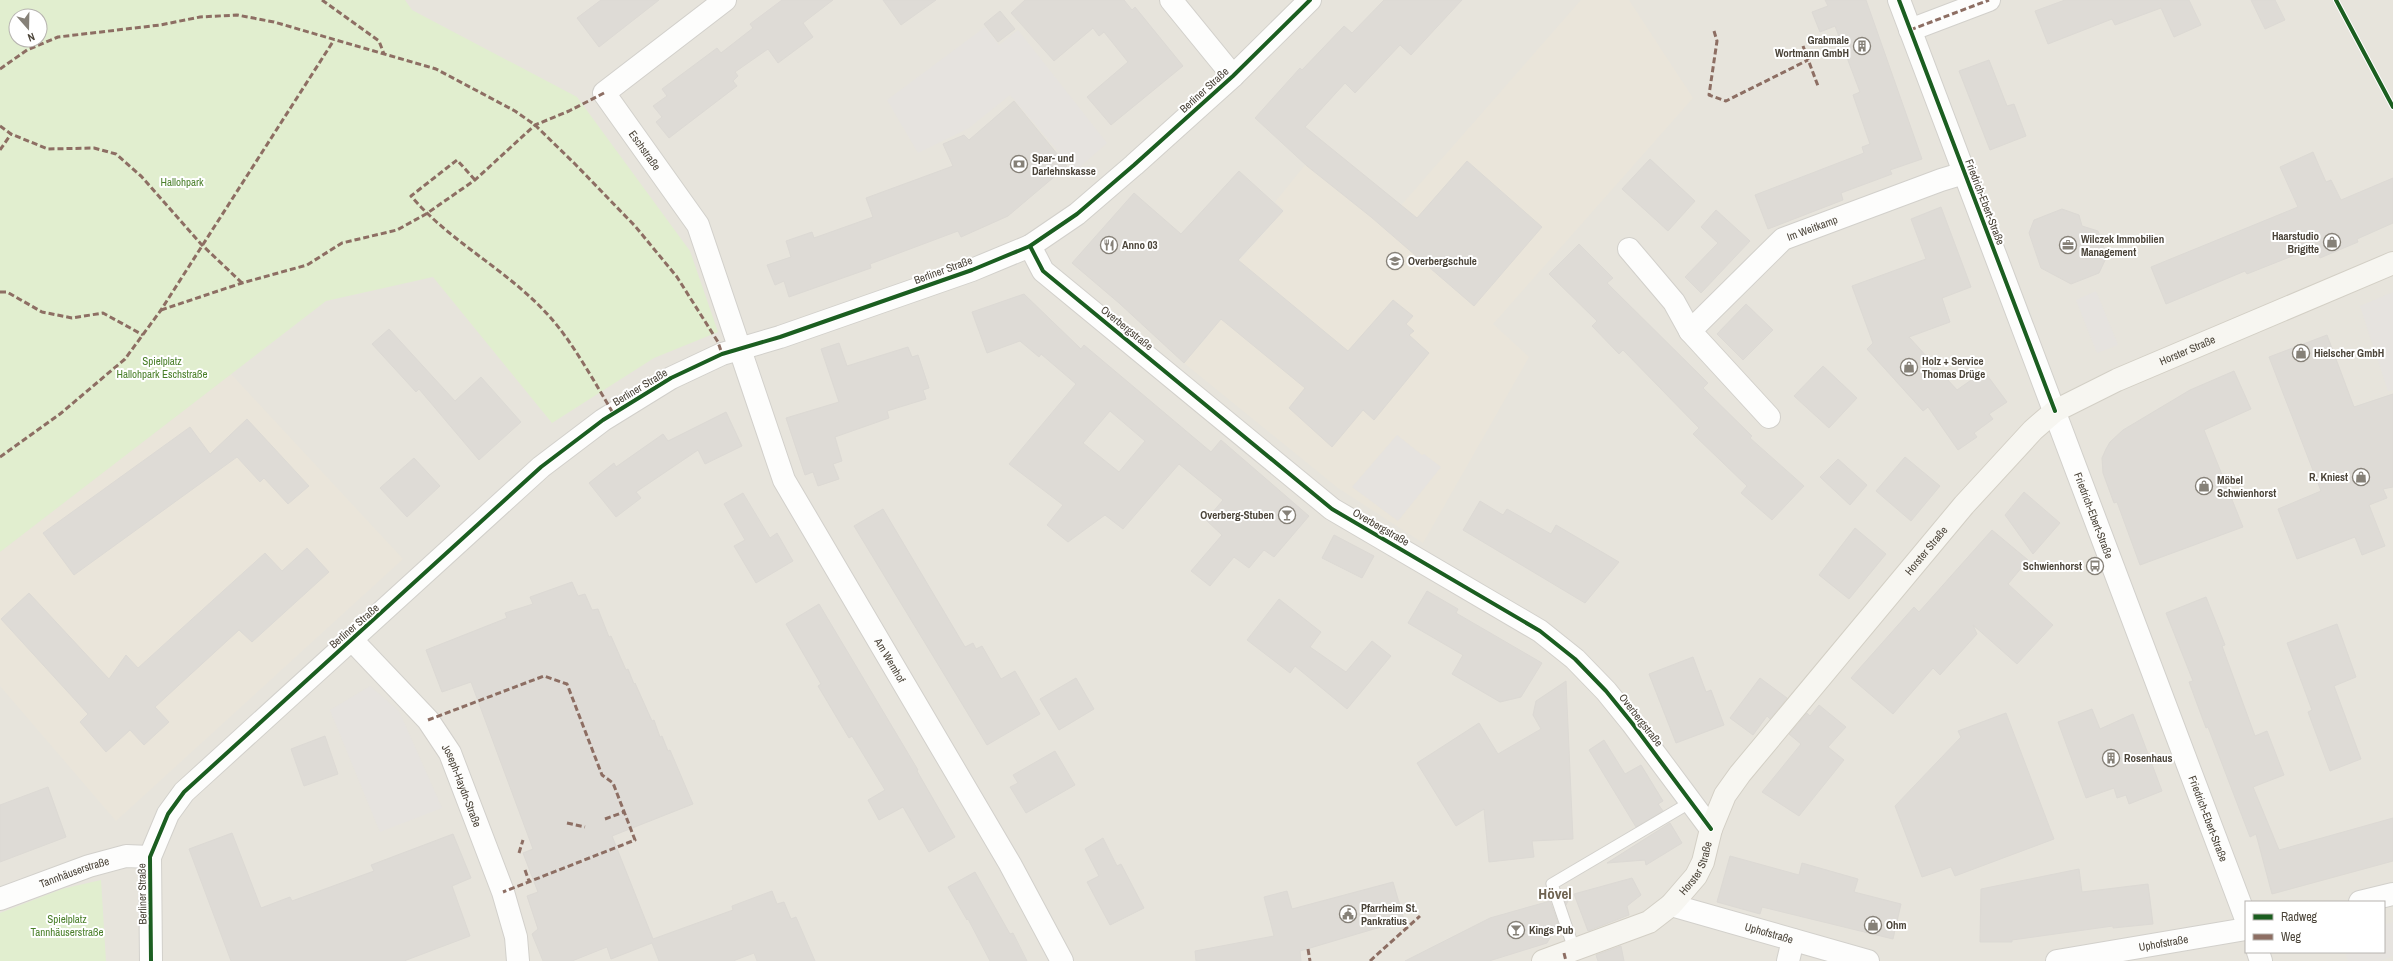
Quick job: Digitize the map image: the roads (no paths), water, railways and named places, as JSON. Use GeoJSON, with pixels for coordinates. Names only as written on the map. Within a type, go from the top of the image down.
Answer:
{"type":"FeatureCollection","features":[{"type":"Feature","properties":{"kind":"street","name":"Eschstraße"},"geometry":{"type":"LineString","coordinates":[[725,0],[604,93],[698,225],[742,350]]}},
{"type":"Feature","properties":{"kind":"street"},"geometry":{"type":"LineString","coordinates":[[1171,0],[1233,76]]}},
{"type":"Feature","properties":{"kind":"street","name":"Berliner Straße"},"geometry":{"type":"LineString","coordinates":[[152,961],[150,857],[168,814],[184,792],[541,467],[603,420],[671,378],[722,354],[742,350],[972,270],[1030,246],[1078,214],[1233,76],[1310,0]]}},
{"type":"Feature","properties":{"kind":"street","name":"Friedrich-Ebert-Straße"},"geometry":{"type":"LineString","coordinates":[[1899,0],[2245,916]]}},
{"type":"Feature","properties":{"kind":"street"},"geometry":{"type":"LineString","coordinates":[[1910,30],[1989,0]]}},
{"type":"Feature","properties":{"kind":"street","name":"Im Weitkamp"},"geometry":{"type":"LineString","coordinates":[[1690,331],[1783,239],[1941,180],[1964,173]]}},
{"type":"Feature","properties":{"kind":"street","name":"Overbergstraße"},"geometry":{"type":"LineString","coordinates":[[1030,246],[1042,270],[1332,508],[1540,631],[1575,659],[1606,691],[1632,722],[1711,829]]}},
{"type":"Feature","properties":{"kind":"street"},"geometry":{"type":"LineString","coordinates":[[1629,249],[1674,302],[1690,331],[1769,416]]}},
{"type":"Feature","properties":{"kind":"street","name":"Horster Straße"},"geometry":{"type":"LineString","coordinates":[[1543,961],[1568,954],[1648,922],[1671,905],[1696,876],[1703,862],[1711,829],[1725,795],[1768,738],[1964,506],[2033,430],[2055,411],[2117,380],[2393,263]]}},
{"type":"Feature","properties":{"kind":"street","name":"Am Wemhof"},"geometry":{"type":"LineString","coordinates":[[742,350],[766,430],[784,480],[1010,864],[1062,961]]}},
{"type":"Feature","properties":{"kind":"street","name":"Joseph-Haydn-Straße"},"geometry":{"type":"LineString","coordinates":[[351,639],[428,720],[450,753],[503,892],[516,937],[518,961]]}},
{"type":"Feature","properties":{"kind":"street","name":"Tannhäuserstraße"},"geometry":{"type":"LineString","coordinates":[[0,899],[89,866],[126,856],[150,857]]}},
{"type":"Feature","properties":{"kind":"street"},"geometry":{"type":"LineString","coordinates":[[2364,901],[2393,894]]}},
{"type":"Feature","properties":{"kind":"street","name":"Uphofstraße"},"geometry":{"type":"LineString","coordinates":[[1671,905],[1868,961]]}},
{"type":"Feature","properties":{"kind":"street","name":"Uphofstraße"},"geometry":{"type":"LineString","coordinates":[[2057,961],[2245,929]]}},
{"type":"Feature","properties":{"kind":"street"},"geometry":{"type":"LineString","coordinates":[[1788,961],[1793,940]]}},
{"type":"Feature","properties":{"kind":"lane"},"geometry":{"type":"LineString","coordinates":[[1568,954],[1552,884],[1691,802]]}},
{"type":"Feature","properties":{"kind":"place","name":"Grabmale Wortmann GmbH"},"geometry":{"type":"Point","coordinates":[1862,46]}},
{"type":"Feature","properties":{"kind":"place","name":"Spar- und Darlehnskasse"},"geometry":{"type":"Point","coordinates":[1019,164]}},
{"type":"Feature","properties":{"kind":"place","name":"Haarstudio Brigitte"},"geometry":{"type":"Point","coordinates":[2332,242]}},
{"type":"Feature","properties":{"kind":"place","name":"Anno 03"},"geometry":{"type":"Point","coordinates":[1109,245]}},
{"type":"Feature","properties":{"kind":"place","name":"Wilczek Immobilien Management"},"geometry":{"type":"Point","coordinates":[2068,245]}},
{"type":"Feature","properties":{"kind":"place","name":"Overbergschule"},"geometry":{"type":"Point","coordinates":[1395,261]}},
{"type":"Feature","properties":{"kind":"place","name":"Hielscher GmbH"},"geometry":{"type":"Point","coordinates":[2301,353]}},
{"type":"Feature","properties":{"kind":"place","name":"Holz + Service Thomas Drüge"},"geometry":{"type":"Point","coordinates":[1909,367]}},
{"type":"Feature","properties":{"kind":"place","name":"R. Kniest"},"geometry":{"type":"Point","coordinates":[2361,477]}},
{"type":"Feature","properties":{"kind":"place","name":"Möbel Schwienhorst"},"geometry":{"type":"Point","coordinates":[2204,486]}},
{"type":"Feature","properties":{"kind":"place","name":"Overberg-Stuben"},"geometry":{"type":"Point","coordinates":[1287,515]}},
{"type":"Feature","properties":{"kind":"place","name":"Schwienhorst"},"geometry":{"type":"Point","coordinates":[2095,566]}},
{"type":"Feature","properties":{"kind":"place","name":"Rosenhaus"},"geometry":{"type":"Point","coordinates":[2111,758]}},
{"type":"Feature","properties":{"kind":"place","name":"Pfarrheim St. Pankratius"},"geometry":{"type":"Point","coordinates":[1348,914]}},
{"type":"Feature","properties":{"kind":"place","name":"Ohm"},"geometry":{"type":"Point","coordinates":[1873,925]}},
{"type":"Feature","properties":{"kind":"place","name":"Kings Pub"},"geometry":{"type":"Point","coordinates":[1516,930]}},
{"type":"Feature","properties":{"kind":"district","name":"Hövel"},"geometry":{"type":"Point","coordinates":[1555,893]}},
{"type":"Feature","properties":{"kind":"park label","name":"Hallohpark"},"geometry":{"type":"Point","coordinates":[182,182]}},
{"type":"Feature","properties":{"kind":"park label","name":"Spielplatz Hallohpark Eschstraße"},"geometry":{"type":"Point","coordinates":[162,367]}},
{"type":"Feature","properties":{"kind":"park label","name":"Spielplatz Tannhäuserstraße"},"geometry":{"type":"Point","coordinates":[67,925]}}]}
